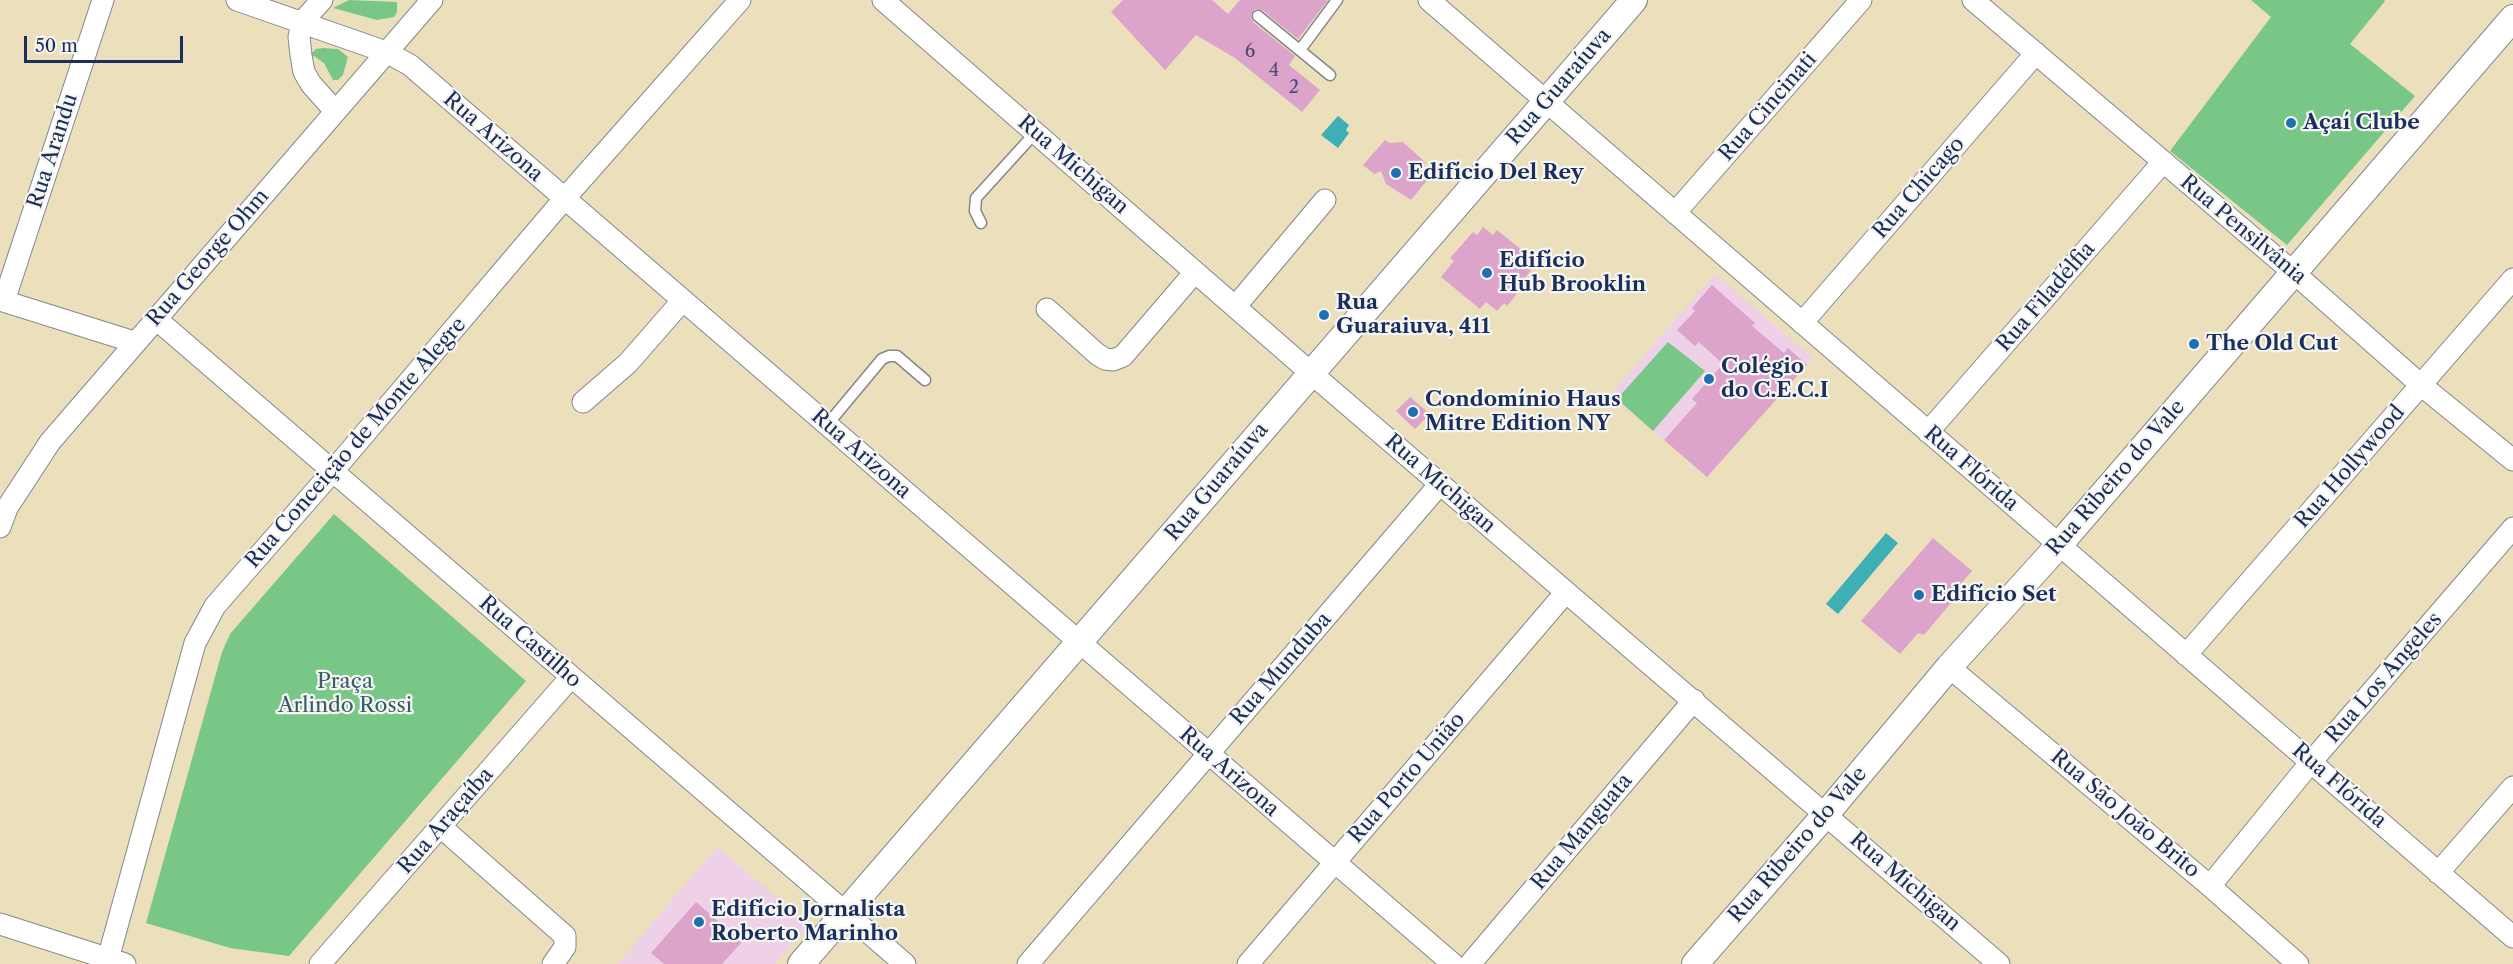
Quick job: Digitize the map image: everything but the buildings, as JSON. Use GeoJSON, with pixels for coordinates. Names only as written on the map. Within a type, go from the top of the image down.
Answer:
{"type":"FeatureCollection","features":[{"type":"Feature","properties":{"kind":"street","name":"Rua Arandu"},"geometry":{"type":"LineString","coordinates":[[2,301],[103,0]]}},
{"type":"Feature","properties":{"kind":"street","name":"Rua Arizona"},"geometry":{"type":"LineString","coordinates":[[237,0],[386,52],[410,66],[1453,964]]}},
{"type":"Feature","properties":{"kind":"street"},"geometry":{"type":"LineString","coordinates":[[322,0],[302,22],[299,37],[304,72],[311,84],[335,111]]}},
{"type":"Feature","properties":{"kind":"street","name":"Rua George Ohm"},"geometry":{"type":"LineString","coordinates":[[2,514],[50,442],[430,0]]}},
{"type":"Feature","properties":{"kind":"street","name":"Rua Conceição de Monte Alegre"},"geometry":{"type":"LineString","coordinates":[[117,961],[195,644],[214,606],[333,471],[565,198],[740,0]]}},
{"type":"Feature","properties":{"kind":"street","name":"Rua Michigan"},"geometry":{"type":"LineString","coordinates":[[883,0],[1311,373],[1999,964]]}},
{"type":"Feature","properties":{"kind":"street","name":"Rua Flórida"},"geometry":{"type":"LineString","coordinates":[[1429,0],[2513,938]]}},
{"type":"Feature","properties":{"kind":"street","name":"Rua Guaraíuva"},"geometry":{"type":"LineString","coordinates":[[801,964],[1634,0]]}},
{"type":"Feature","properties":{"kind":"street","name":"Rua Cincinati"},"geometry":{"type":"LineString","coordinates":[[1675,213],[1861,0]]}},
{"type":"Feature","properties":{"kind":"street","name":"Rua Pensilvânia"},"geometry":{"type":"LineString","coordinates":[[1973,0],[2294,272],[2421,385],[2513,460]]}},
{"type":"Feature","properties":{"kind":"street","name":"Rua Ribeiro do Vale"},"geometry":{"type":"LineString","coordinates":[[1695,964],[1826,814],[1948,668],[2059,545],[2513,18]]}},
{"type":"Feature","properties":{"kind":"street","name":"Rua Chicago"},"geometry":{"type":"LineString","coordinates":[[1802,322],[2036,53]]}},
{"type":"Feature","properties":{"kind":"street","name":"Rua Filadélfia"},"geometry":{"type":"LineString","coordinates":[[1928,432],[2163,162]]}},
{"type":"Feature","properties":{"kind":"street"},"geometry":{"type":"LineString","coordinates":[[1235,307],[1325,200]]}},
{"type":"Feature","properties":{"kind":"street"},"geometry":{"type":"LineString","coordinates":[[1047,309],[1097,354],[1113,360],[1123,356],[1195,272]]}},
{"type":"Feature","properties":{"kind":"street","name":"Rua Hollywood"},"geometry":{"type":"LineString","coordinates":[[2186,655],[2513,279]]}},
{"type":"Feature","properties":{"kind":"street"},"geometry":{"type":"LineString","coordinates":[[583,402],[628,363],[683,300]]}},
{"type":"Feature","properties":{"kind":"street"},"geometry":{"type":"LineString","coordinates":[[2,301],[134,342]]}},
{"type":"Feature","properties":{"kind":"street","name":"Rua Castilho"},"geometry":{"type":"LineString","coordinates":[[155,318],[905,964]]}},
{"type":"Feature","properties":{"kind":"street","name":"Rua Munduba"},"geometry":{"type":"LineString","coordinates":[[1028,964],[1440,484]]}},
{"type":"Feature","properties":{"kind":"street","name":"Rua Los Angeles"},"geometry":{"type":"LineString","coordinates":[[2210,886],[2311,762],[2513,528]]}},
{"type":"Feature","properties":{"kind":"street","name":"Rua Porto União"},"geometry":{"type":"LineString","coordinates":[[1248,964],[1566,592]]}},
{"type":"Feature","properties":{"kind":"street","name":"Rua São João Brito"},"geometry":{"type":"LineString","coordinates":[[1948,668],[2210,886],[2298,964]]}},
{"type":"Feature","properties":{"kind":"street","name":"Rua Araçaíba"},"geometry":{"type":"LineString","coordinates":[[320,964],[571,677]]}},
{"type":"Feature","properties":{"kind":"street","name":"Rua Manguata"},"geometry":{"type":"LineString","coordinates":[[1470,964],[1694,700]]}},
{"type":"Feature","properties":{"kind":"street"},"geometry":{"type":"LineString","coordinates":[[2438,873],[2513,787]]}},
{"type":"Feature","properties":{"kind":"street"},"geometry":{"type":"LineString","coordinates":[[441,827],[565,936],[565,947],[553,964]]}},
{"type":"Feature","properties":{"kind":"street"},"geometry":{"type":"LineString","coordinates":[[0,924],[117,961]]}},
{"type":"Feature","properties":{"kind":"lane"},"geometry":{"type":"LineString","coordinates":[[1300,50],[1337,0]]}},
{"type":"Feature","properties":{"kind":"lane"},"geometry":{"type":"LineString","coordinates":[[1258,16],[1330,75]]}},
{"type":"Feature","properties":{"kind":"lane"},"geometry":{"type":"LineString","coordinates":[[981,223],[975,211],[976,198],[1035,133]]}},
{"type":"Feature","properties":{"kind":"lane"},"geometry":{"type":"LineString","coordinates":[[827,425],[882,359],[897,356],[925,380]]}},
{"type":"Feature","properties":{"kind":"shaded area","name":"Colégio do C.E.C.I"},"geometry":{"type":"Polygon","coordinates":[[[1715,274],[1813,358],[1707,477],[1611,394],[1715,274]]]}},
{"type":"Feature","properties":{"kind":"shaded area"},"geometry":{"type":"Polygon","coordinates":[[[717,847],[809,924],[775,964],[618,964],[717,847]]]}},
{"type":"Feature","properties":{"kind":"green space"},"geometry":{"type":"Polygon","coordinates":[[[349,0],[397,2],[397,12],[394,17],[377,20],[333,8],[349,0]]]}},
{"type":"Feature","properties":{"kind":"green space","name":"Açaí Clube"},"geometry":{"type":"Polygon","coordinates":[[[2251,0],[2384,0],[2350,44],[2415,96],[2287,245],[2170,151],[2271,17],[2251,0]]]}},
{"type":"Feature","properties":{"kind":"green space"},"geometry":{"type":"Polygon","coordinates":[[[316,49],[338,49],[348,57],[343,75],[338,80],[333,80],[324,63],[311,54],[316,49]]]}},
{"type":"Feature","properties":{"kind":"green space"},"geometry":{"type":"Polygon","coordinates":[[[1668,342],[1705,371],[1653,431],[1617,399],[1668,342]]]}},
{"type":"Feature","properties":{"kind":"green space","name":"Praça Arlindo Rossi"},"geometry":{"type":"Polygon","coordinates":[[[334,514],[526,681],[289,956],[230,948],[146,923],[222,652],[230,634],[334,514]]]}},
{"type":"Feature","properties":{"kind":"water"},"geometry":{"type":"Polygon","coordinates":[[[1338,116],[1349,125],[1346,130],[1349,133],[1338,148],[1321,135],[1338,116]]]}},
{"type":"Feature","properties":{"kind":"water"},"geometry":{"type":"Polygon","coordinates":[[[1886,533],[1898,543],[1838,614],[1826,604],[1886,533]]]}},
{"type":"Feature","properties":{"kind":"place","name":"Açaí Clube"},"geometry":{"type":"Point","coordinates":[2291,123]}},
{"type":"Feature","properties":{"kind":"place","name":"Edifício Del Rey"},"geometry":{"type":"Point","coordinates":[1396,173]}},
{"type":"Feature","properties":{"kind":"place","name":"Edifício Hub Brooklin"},"geometry":{"type":"Point","coordinates":[1487,273]}},
{"type":"Feature","properties":{"kind":"place","name":"Rua Guaraiuva, 411"},"geometry":{"type":"Point","coordinates":[1324,315]}},
{"type":"Feature","properties":{"kind":"place","name":"The Old Cut"},"geometry":{"type":"Point","coordinates":[2194,344]}},
{"type":"Feature","properties":{"kind":"place","name":"Colégio do C.E.C.I"},"geometry":{"type":"Point","coordinates":[1709,379]}},
{"type":"Feature","properties":{"kind":"place","name":"Condomínio Haus Mitre Edition NY"},"geometry":{"type":"Point","coordinates":[1413,412]}},
{"type":"Feature","properties":{"kind":"place","name":"Edifício Set"},"geometry":{"type":"Point","coordinates":[1919,595]}},
{"type":"Feature","properties":{"kind":"place","name":"Edifício Jornalista Roberto Marinho"},"geometry":{"type":"Point","coordinates":[699,922]}}]}
